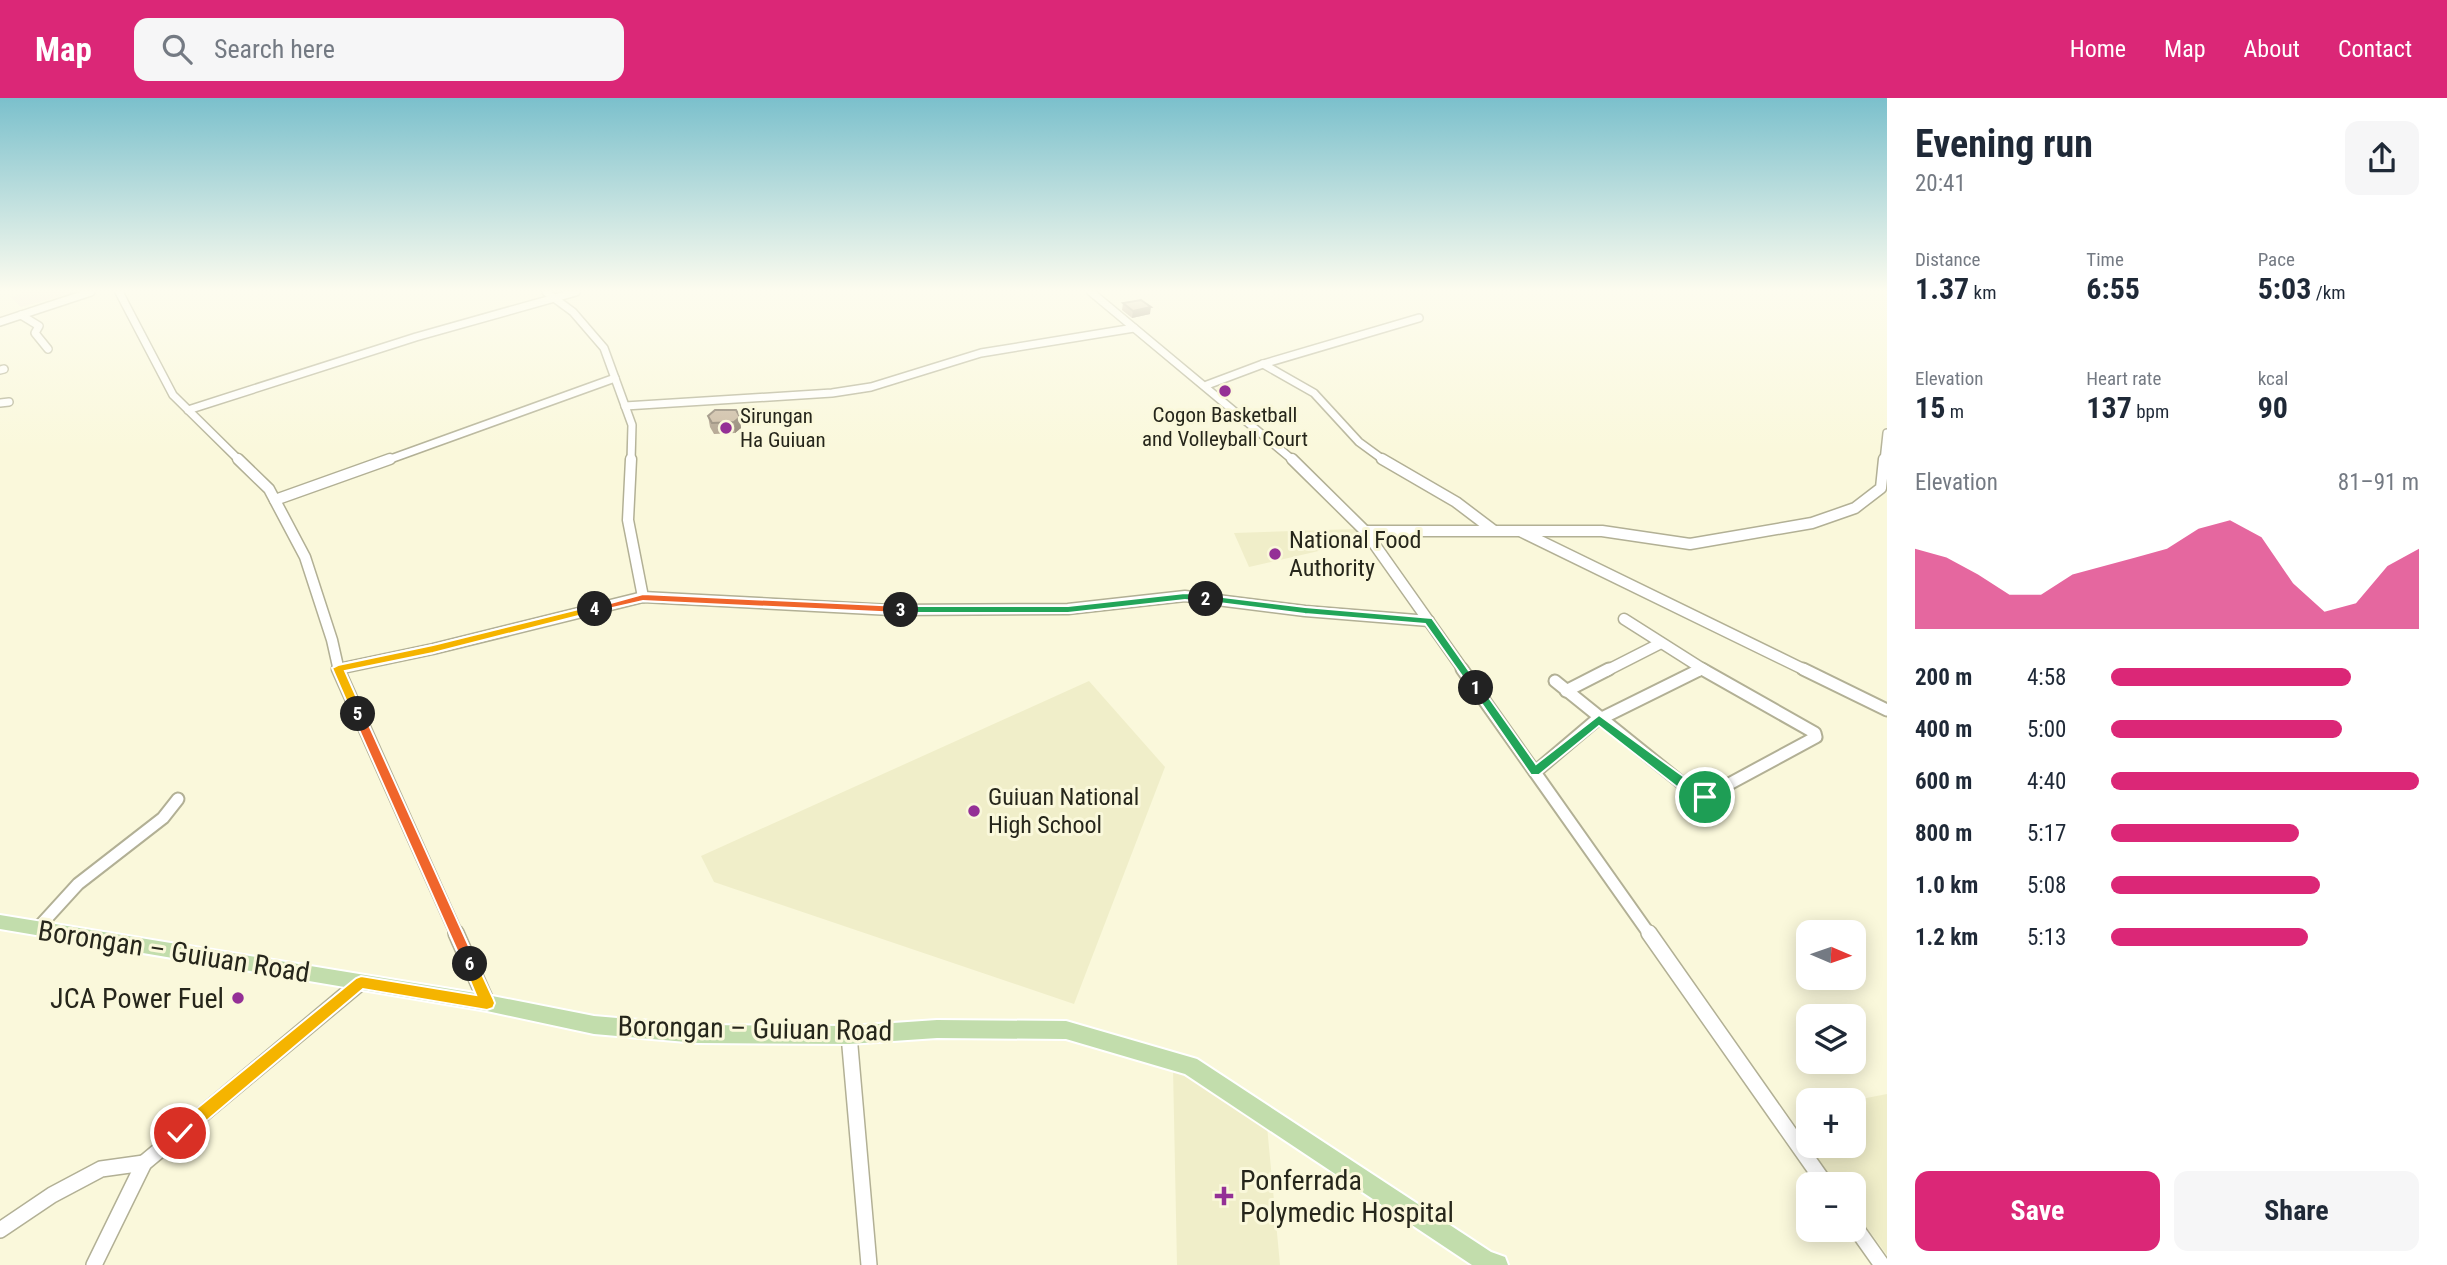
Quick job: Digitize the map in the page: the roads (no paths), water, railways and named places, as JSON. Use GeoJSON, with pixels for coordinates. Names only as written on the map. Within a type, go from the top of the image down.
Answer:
{"type":"FeatureCollection","features":[{"type":"Feature","properties":{"kind":"main road","name":"Borongan – Guiuan Road"},"geometry":{"type":"LineString","coordinates":[[0,922],[487,1003],[594,1025],[698,1034],[849,1035],[937,1029],[1066,1030],[1190,1066],[1484,1260],[1497,1265]]}},
{"type":"Feature","properties":{"kind":"street"},"geometry":{"type":"LineString","coordinates":[[148,346],[173,394],[269,489],[305,557],[332,640],[338,668],[487,1003]]}},
{"type":"Feature","properties":{"kind":"street"},"geometry":{"type":"LineString","coordinates":[[188,410],[386,346]]}},
{"type":"Feature","properties":{"kind":"street"},"geometry":{"type":"LineString","coordinates":[[603,346],[632,425],[628,520],[643,597]]}},
{"type":"Feature","properties":{"kind":"street"},"geometry":{"type":"LineString","coordinates":[[625,406],[832,393],[871,387],[981,353],[1021,346]]}},
{"type":"Feature","properties":{"kind":"street"},"geometry":{"type":"LineString","coordinates":[[1158,346],[1207,385],[1336,498],[1365,531],[1817,1172]]}},
{"type":"Feature","properties":{"kind":"street"},"geometry":{"type":"LineString","coordinates":[[1207,385],[1263,364],[1322,346]]}},
{"type":"Feature","properties":{"kind":"street"},"geometry":{"type":"LineString","coordinates":[[1263,364],[1314,393],[1359,442],[1374,454],[1456,502],[1493,530]]}},
{"type":"Feature","properties":{"kind":"street"},"geometry":{"type":"LineString","coordinates":[[275,500],[615,378]]}},
{"type":"Feature","properties":{"kind":"street"},"geometry":{"type":"LineString","coordinates":[[1365,531],[1602,531],[1690,544],[1812,523],[1855,508],[1881,488],[1887,433]]}},
{"type":"Feature","properties":{"kind":"street"},"geometry":{"type":"LineString","coordinates":[[1519,531],[1887,710]]}},
{"type":"Feature","properties":{"kind":"street"},"geometry":{"type":"LineString","coordinates":[[338,668],[433,649],[643,597],[891,610],[1068,609],[1185,596],[1305,611],[1429,621]]}},
{"type":"Feature","properties":{"kind":"street"},"geometry":{"type":"LineString","coordinates":[[1555,681],[1699,797],[1705,797],[1816,737],[1815,733],[1702,669],[1624,620]]}},
{"type":"Feature","properties":{"kind":"street"},"geometry":{"type":"LineString","coordinates":[[1566,691],[1661,643]]}},
{"type":"Feature","properties":{"kind":"street"},"geometry":{"type":"LineString","coordinates":[[1535,772],[1599,719],[1702,669]]}},
{"type":"Feature","properties":{"kind":"street"},"geometry":{"type":"LineString","coordinates":[[37,929],[78,884],[163,818],[178,799]]}},
{"type":"Feature","properties":{"kind":"street"},"geometry":{"type":"LineString","coordinates":[[94,1265],[144,1163],[361,982]]}},
{"type":"Feature","properties":{"kind":"street"},"geometry":{"type":"LineString","coordinates":[[849,1035],[869,1265]]}},
{"type":"Feature","properties":{"kind":"street"},"geometry":{"type":"LineString","coordinates":[[0,1230],[52,1195],[101,1169],[144,1163]]}},
{"type":"Feature","properties":{"kind":"street"},"geometry":{"type":"LineString","coordinates":[[1866,1242],[1882,1265]]}},
{"type":"Feature","properties":{"kind":"place","name":"Cogon Basketball and Volleyball Court"},"geometry":{"type":"Point","coordinates":[1225,391]}},
{"type":"Feature","properties":{"kind":"place","name":"Sirungan Ha Guiuan"},"geometry":{"type":"Point","coordinates":[726,428]}},
{"type":"Feature","properties":{"kind":"place","name":"National Food Authority"},"geometry":{"type":"Point","coordinates":[1275,554]}},
{"type":"Feature","properties":{"kind":"place","name":"Guiuan National High School"},"geometry":{"type":"Point","coordinates":[974,811]}},
{"type":"Feature","properties":{"kind":"place","name":"JCA Power Fuel"},"geometry":{"type":"Point","coordinates":[238,998]}},
{"type":"Feature","properties":{"kind":"place","name":"Ponferrada Polymedic Hospital"},"geometry":{"type":"Point","coordinates":[1224,1196]}}]}
